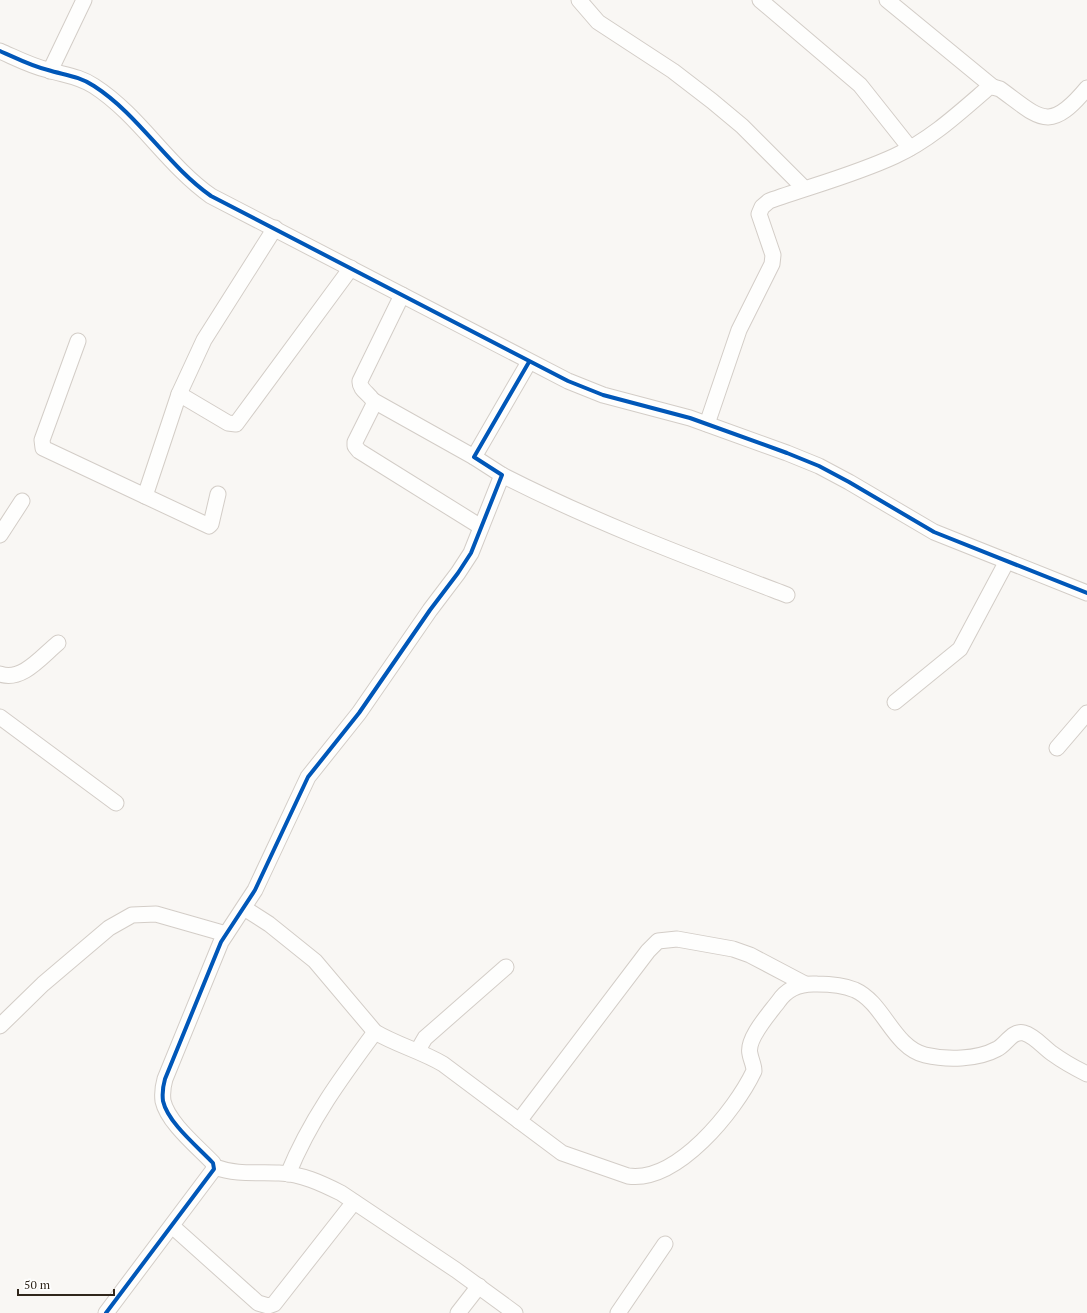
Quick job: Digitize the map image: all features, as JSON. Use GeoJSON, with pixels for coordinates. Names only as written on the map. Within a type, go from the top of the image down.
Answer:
{"type":"FeatureCollection","features":[{"type":"Feature","properties":{"kind":"street"},"geometry":{"type":"LineString","coordinates":[[50,71],[84,0]]}},
{"type":"Feature","properties":{"kind":"street"},"geometry":{"type":"LineString","coordinates":[[579,0],[598,22],[673,71],[742,126],[804,188]]}},
{"type":"Feature","properties":{"kind":"street"},"geometry":{"type":"LineString","coordinates":[[760,0],[860,84],[910,148]]}},
{"type":"Feature","properties":{"kind":"street"},"geometry":{"type":"LineString","coordinates":[[887,0],[993,87],[1038,116],[1047,119],[1056,116],[1077,100],[1087,88]]}},
{"type":"Feature","properties":{"kind":"street"},"geometry":{"type":"LineString","coordinates":[[0,51],[30,64],[50,71],[79,78],[93,85],[124,111],[193,183],[211,196],[275,228],[529,362],[568,381],[603,395],[707,424],[819,466],[934,532],[1087,593]]}},
{"type":"Feature","properties":{"kind":"street"},"geometry":{"type":"LineString","coordinates":[[707,424],[738,330],[772,264],[773,255],[758,214],[762,207],[769,201],[804,188],[846,177],[896,156],[938,131],[988,88],[993,87]]}},
{"type":"Feature","properties":{"kind":"street"},"geometry":{"type":"LineString","coordinates":[[145,496],[179,394],[204,340],[275,228]]}},
{"type":"Feature","properties":{"kind":"street"},"geometry":{"type":"LineString","coordinates":[[179,394],[228,423],[232,424],[238,422],[351,268]]}},
{"type":"Feature","properties":{"kind":"street"},"geometry":{"type":"LineString","coordinates":[[402,295],[360,382],[361,387],[374,401],[474,457],[502,475],[533,491],[648,542],[787,595]]}},
{"type":"Feature","properties":{"kind":"street"},"geometry":{"type":"LineString","coordinates":[[78,341],[42,440],[43,448],[209,526],[211,524],[218,494]]}},
{"type":"Feature","properties":{"kind":"street"},"geometry":{"type":"LineString","coordinates":[[474,457],[529,362]]}},
{"type":"Feature","properties":{"kind":"street"},"geometry":{"type":"LineString","coordinates":[[374,401],[373,409],[356,442],[356,449],[481,527]]}},
{"type":"Feature","properties":{"kind":"street"},"geometry":{"type":"LineString","coordinates":[[502,475],[471,553],[359,714],[308,777],[265,870],[244,908],[226,934],[210,969],[165,1079],[162,1090],[164,1101],[175,1122],[215,1167],[237,1173],[288,1174],[321,1183],[354,1202],[478,1286],[515,1313]]}},
{"type":"Feature","properties":{"kind":"street"},"geometry":{"type":"LineString","coordinates":[[0,535],[22,501]]}},
{"type":"Feature","properties":{"kind":"street"},"geometry":{"type":"LineString","coordinates":[[895,702],[960,649],[1007,561]]}},
{"type":"Feature","properties":{"kind":"street"},"geometry":{"type":"LineString","coordinates":[[0,674],[10,677],[21,673],[58,643]]}},
{"type":"Feature","properties":{"kind":"street"},"geometry":{"type":"LineString","coordinates":[[1057,748],[1087,714]]}},
{"type":"Feature","properties":{"kind":"street"},"geometry":{"type":"LineString","coordinates":[[0,717],[116,803]]}},
{"type":"Feature","properties":{"kind":"street"},"geometry":{"type":"LineString","coordinates":[[244,908],[269,924],[315,961],[375,1032],[388,1039],[418,1050],[443,1064],[562,1153],[637,1178],[650,1176],[666,1168],[688,1153],[717,1128],[754,1072],[754,1063],[749,1054],[750,1043],[755,1034],[783,995],[793,988],[805,984],[844,986],[856,991],[867,999],[904,1043],[913,1050],[923,1054],[939,1058],[991,1052],[1002,1047],[1014,1034],[1022,1032],[1030,1036],[1052,1054],[1087,1074]]}},
{"type":"Feature","properties":{"kind":"street"},"geometry":{"type":"LineString","coordinates":[[0,1026],[43,984],[104,932],[132,915],[156,914],[226,934]]}},
{"type":"Feature","properties":{"kind":"street"},"geometry":{"type":"LineString","coordinates":[[519,1121],[648,951],[658,941],[677,939],[733,949],[750,955],[805,984]]}},
{"type":"Feature","properties":{"kind":"street"},"geometry":{"type":"LineString","coordinates":[[418,1050],[426,1038],[506,968]]}},
{"type":"Feature","properties":{"kind":"street"},"geometry":{"type":"LineString","coordinates":[[288,1174],[311,1124],[324,1103],[375,1032]]}},
{"type":"Feature","properties":{"kind":"street"},"geometry":{"type":"LineString","coordinates":[[106,1313],[215,1167]]}},
{"type":"Feature","properties":{"kind":"street"},"geometry":{"type":"LineString","coordinates":[[172,1226],[258,1303],[268,1306],[274,1304],[354,1202]]}},
{"type":"Feature","properties":{"kind":"street"},"geometry":{"type":"LineString","coordinates":[[618,1313],[665,1244]]}},
{"type":"Feature","properties":{"kind":"street"},"geometry":{"type":"LineString","coordinates":[[458,1313],[478,1286]]}},
{"type":"Feature","properties":{"kind":"cycle path"},"geometry":{"type":"LineString","coordinates":[[0,51],[24,62],[77,78],[94,86],[125,111],[180,170],[211,196],[568,381],[603,395],[690,418],[819,466],[934,532],[1087,593]]}},
{"type":"Feature","properties":{"kind":"cycle path"},"geometry":{"type":"LineString","coordinates":[[106,1313],[214,1169],[213,1163],[184,1134],[171,1118],[163,1101],[163,1087],[221,942],[255,890],[308,777],[359,713],[471,553],[502,475],[474,457],[529,362]]}}]}
